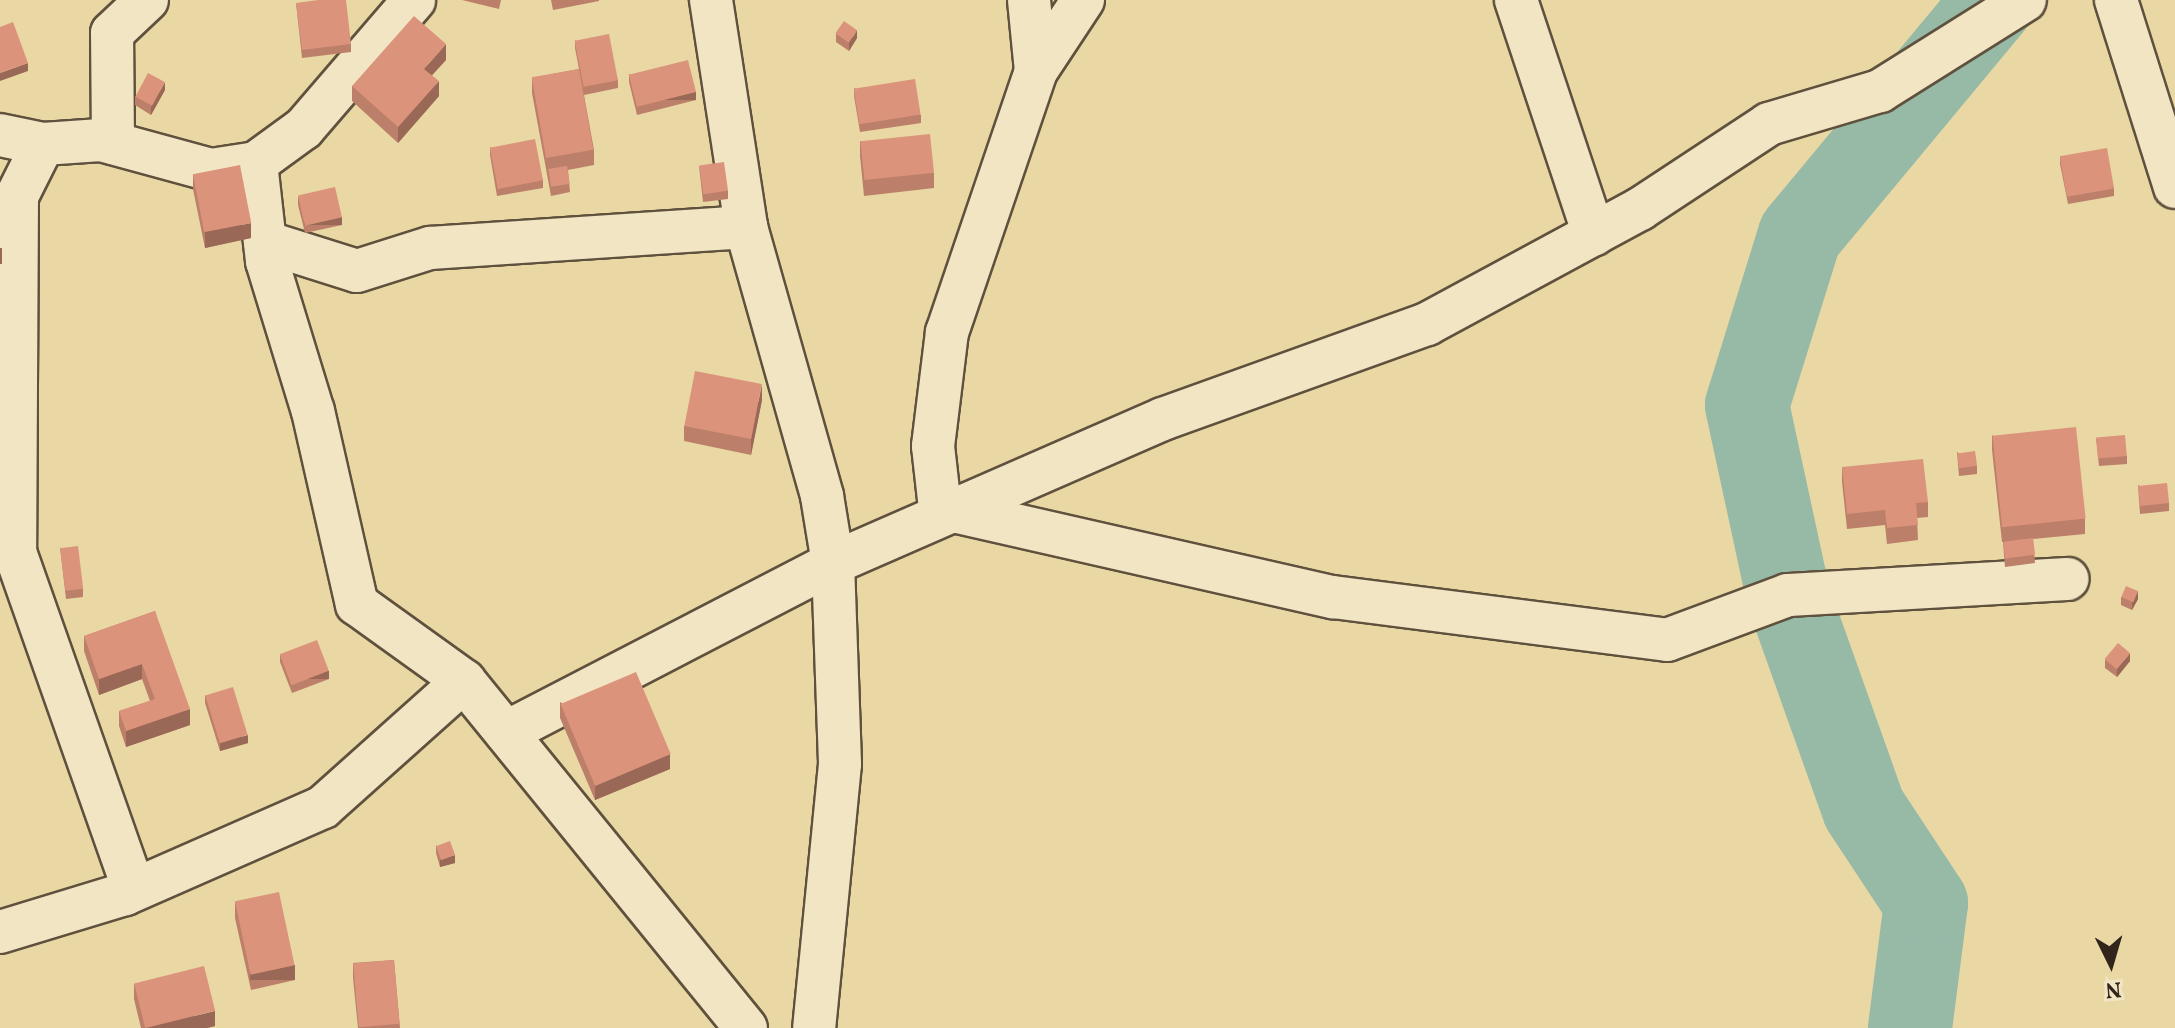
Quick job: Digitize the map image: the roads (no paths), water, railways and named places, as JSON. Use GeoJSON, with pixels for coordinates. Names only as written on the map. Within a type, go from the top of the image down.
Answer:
{"type":"FeatureCollection","features":[{"type":"Feature","properties":{"kind":"street"},"geometry":{"type":"LineString","coordinates":[[113,143],[112,33],[147,0]]}},
{"type":"Feature","properties":{"kind":"street"},"geometry":{"type":"LineString","coordinates":[[0,135],[43,144],[113,143],[211,170],[256,163],[304,128],[414,0]]}},
{"type":"Feature","properties":{"kind":"street"},"geometry":{"type":"LineString","coordinates":[[711,0],[746,227],[822,496],[833,563],[840,764],[814,1028]]}},
{"type":"Feature","properties":{"kind":"street"},"geometry":{"type":"LineString","coordinates":[[1029,0],[1036,71]]}},
{"type":"Feature","properties":{"kind":"street"},"geometry":{"type":"LineString","coordinates":[[1083,0],[1036,71],[947,332],[933,446],[940,508],[1333,597],[1667,640],[1788,595],[2068,579]]}},
{"type":"Feature","properties":{"kind":"street"},"geometry":{"type":"LineString","coordinates":[[1516,0],[1594,234]]}},
{"type":"Feature","properties":{"kind":"street"},"geometry":{"type":"LineString","coordinates":[[507,732],[833,563],[1163,419],[1427,324],[1594,234],[1769,124],[1880,91],[2025,0]]}},
{"type":"Feature","properties":{"kind":"street"},"geometry":{"type":"LineString","coordinates":[[2116,0],[2175,187]]}},
{"type":"Feature","properties":{"kind":"street"},"geometry":{"type":"LineString","coordinates":[[43,144],[8,201],[7,554],[134,890]]}},
{"type":"Feature","properties":{"kind":"street"},"geometry":{"type":"LineString","coordinates":[[256,163],[265,242],[357,604],[464,681],[746,1028]]}},
{"type":"Feature","properties":{"kind":"street"},"geometry":{"type":"LineString","coordinates":[[265,242],[357,271],[430,248],[746,227]]}},
{"type":"Feature","properties":{"kind":"street"},"geometry":{"type":"LineString","coordinates":[[0,932],[134,890],[323,807],[464,681]]}},
{"type":"Feature","properties":{"kind":"waterway"},"geometry":{"type":"LineString","coordinates":[[1910,1028],[1926,903],[1864,809],[1788,595],[1747,405],[1800,235],[1995,0]]}}]}
